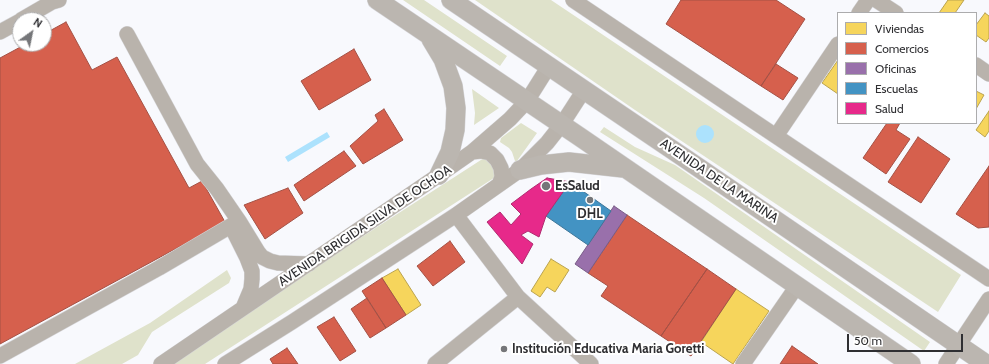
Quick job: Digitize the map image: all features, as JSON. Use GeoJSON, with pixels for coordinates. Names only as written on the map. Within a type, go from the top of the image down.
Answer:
{"type":"FeatureCollection","features":[{"type":"Feature","properties":{"kind":"main road"},"geometry":{"type":"LineString","coordinates":[[377,0],[562,124],[911,364]]}},
{"type":"Feature","properties":{"kind":"main road","name":"AVENIDA DE LA MARINA"},"geometry":{"type":"LineString","coordinates":[[450,0],[986,364]]}},
{"type":"Feature","properties":{"kind":"main road"},"geometry":{"type":"LineString","coordinates":[[428,34],[443,59],[453,86],[456,108],[455,130],[450,152],[439,175]]}},
{"type":"Feature","properties":{"kind":"main road"},"geometry":{"type":"LineString","coordinates":[[520,170],[548,164],[569,162],[626,168]]}},
{"type":"Feature","properties":{"kind":"street"},"geometry":{"type":"LineString","coordinates":[[35,12],[52,2],[59,0]]}},
{"type":"Feature","properties":{"kind":"street"},"geometry":{"type":"LineString","coordinates":[[573,0],[989,279]]}},
{"type":"Feature","properties":{"kind":"street"},"geometry":{"type":"LineString","coordinates":[[860,12],[868,0]]}},
{"type":"Feature","properties":{"kind":"street"},"geometry":{"type":"LineString","coordinates":[[876,0],[894,12]]}},
{"type":"Feature","properties":{"kind":"street"},"geometry":{"type":"LineString","coordinates":[[0,32],[12,25]]}},
{"type":"Feature","properties":{"kind":"street"},"geometry":{"type":"LineString","coordinates":[[127,34],[197,164],[217,189],[235,223],[252,272],[251,289],[244,308]]}},
{"type":"Feature","properties":{"kind":"street"},"geometry":{"type":"LineString","coordinates":[[776,136],[837,45]]}},
{"type":"Feature","properties":{"kind":"street","name":"AVENIDA BRIGIDA SILVA DE OCHOA"},"geometry":{"type":"LineString","coordinates":[[161,364],[472,152],[510,119],[527,101],[549,66]]}},
{"type":"Feature","properties":{"kind":"street"},"geometry":{"type":"LineString","coordinates":[[977,66],[989,74]]}},
{"type":"Feature","properties":{"kind":"street"},"geometry":{"type":"LineString","coordinates":[[225,364],[456,215],[520,170],[547,143],[562,124],[584,90]]}},
{"type":"Feature","properties":{"kind":"street"},"geometry":{"type":"LineString","coordinates":[[472,152],[481,151],[490,154],[497,160],[501,168],[502,177],[498,186]]}},
{"type":"Feature","properties":{"kind":"street"},"geometry":{"type":"LineString","coordinates":[[456,215],[518,297],[591,364]]}},
{"type":"Feature","properties":{"kind":"street"},"geometry":{"type":"LineString","coordinates":[[235,223],[262,257],[278,263],[308,264]]}},
{"type":"Feature","properties":{"kind":"street"},"geometry":{"type":"LineString","coordinates":[[0,356],[159,268],[235,223]]}},
{"type":"Feature","properties":{"kind":"street"},"geometry":{"type":"LineString","coordinates":[[743,364],[797,286]]}},
{"type":"Feature","properties":{"kind":"street"},"geometry":{"type":"LineString","coordinates":[[435,364],[518,297]]}},
{"type":"Feature","properties":{"kind":"street"},"geometry":{"type":"LineString","coordinates":[[946,364],[989,299]]}},
{"type":"Feature","properties":{"kind":"green space"},"geometry":{"type":"Polygon","coordinates":[[[403,0],[424,0],[507,56],[500,66],[403,0]]]}},
{"type":"Feature","properties":{"kind":"green space"},"geometry":{"type":"Polygon","coordinates":[[[475,0],[551,0],[961,275],[938,312],[635,110],[475,0]]]}},
{"type":"Feature","properties":{"kind":"green space"},"geometry":{"type":"Polygon","coordinates":[[[472,89],[499,108],[474,125],[475,113],[472,89]]]}},
{"type":"Feature","properties":{"kind":"green space"},"geometry":{"type":"Polygon","coordinates":[[[521,123],[537,133],[517,161],[515,161],[509,148],[500,142],[501,138],[521,123]]]}},
{"type":"Feature","properties":{"kind":"green space"},"geometry":{"type":"Polygon","coordinates":[[[604,127],[635,147],[675,165],[930,342],[924,351],[704,198],[600,132],[604,127]]]}},
{"type":"Feature","properties":{"kind":"green space"},"geometry":{"type":"Polygon","coordinates":[[[484,158],[492,160],[497,176],[205,364],[165,364],[484,158]]]}},
{"type":"Feature","properties":{"kind":"green space"},"geometry":{"type":"Polygon","coordinates":[[[227,270],[231,278],[229,283],[152,332],[138,355],[122,364],[75,364],[150,323],[227,270]]]}},
{"type":"Feature","properties":{"kind":"water"},"geometry":{"type":"Polygon","coordinates":[[[705,125],[711,128],[714,134],[711,140],[705,143],[699,140],[696,134],[699,128],[705,125]]]}},
{"type":"Feature","properties":{"kind":"water"},"geometry":{"type":"Polygon","coordinates":[[[327,132],[330,137],[288,162],[285,157],[327,132]]]}},
{"type":"Feature","properties":{"kind":"building: Viviendas"},"geometry":{"type":"Polygon","coordinates":[[[948,0],[964,0],[956,12],[940,12],[948,0]]]}},
{"type":"Feature","properties":{"kind":"building: Viviendas"},"geometry":{"type":"Polygon","coordinates":[[[985,13],[989,16],[989,38],[986,42],[977,36],[977,24],[985,13]]]}},
{"type":"Feature","properties":{"kind":"building: Viviendas"},"geometry":{"type":"Polygon","coordinates":[[[837,61],[837,93],[822,83],[837,61]]]}},
{"type":"Feature","properties":{"kind":"building: Viviendas"},"geometry":{"type":"Polygon","coordinates":[[[977,92],[984,95],[977,107],[977,92]]]}},
{"type":"Feature","properties":{"kind":"building: Viviendas"},"geometry":{"type":"Polygon","coordinates":[[[989,111],[989,131],[985,137],[976,130],[989,111]]]}},
{"type":"Feature","properties":{"kind":"building: Viviendas"},"geometry":{"type":"Polygon","coordinates":[[[551,259],[569,270],[555,292],[547,287],[540,297],[531,291],[551,259]]]}},
{"type":"Feature","properties":{"kind":"building: Viviendas"},"geometry":{"type":"Polygon","coordinates":[[[398,269],[421,305],[406,315],[382,278],[398,269]]]}},
{"type":"Feature","properties":{"kind":"building: Viviendas"},"geometry":{"type":"Polygon","coordinates":[[[736,289],[769,311],[733,364],[701,342],[736,289]]]}},
{"type":"Feature","properties":{"kind":"building: Comercios"},"geometry":{"type":"Polygon","coordinates":[[[681,0],[776,0],[805,19],[761,86],[666,24],[681,0]]]}},
{"type":"Feature","properties":{"kind":"building: Comercios"},"geometry":{"type":"Polygon","coordinates":[[[66,22],[92,70],[117,57],[189,188],[202,181],[225,222],[0,344],[0,58],[12,52],[52,52],[52,30],[66,22]]]}},
{"type":"Feature","properties":{"kind":"building: Comercios"},"geometry":{"type":"Polygon","coordinates":[[[354,49],[371,80],[319,110],[301,81],[354,49]]]}},
{"type":"Feature","properties":{"kind":"building: Comercios"},"geometry":{"type":"Polygon","coordinates":[[[776,64],[798,78],[783,100],[761,86],[776,64]]]}},
{"type":"Feature","properties":{"kind":"building: Comercios"},"geometry":{"type":"Polygon","coordinates":[[[384,109],[403,140],[363,164],[350,146],[378,121],[375,115],[384,109]]]}},
{"type":"Feature","properties":{"kind":"building: Comercios"},"geometry":{"type":"Polygon","coordinates":[[[886,124],[899,124],[896,130],[910,139],[886,174],[863,158],[886,124]]]}},
{"type":"Feature","properties":{"kind":"building: Comercios"},"geometry":{"type":"Polygon","coordinates":[[[918,137],[950,159],[921,203],[888,182],[918,137]]]}},
{"type":"Feature","properties":{"kind":"building: Comercios"},"geometry":{"type":"Polygon","coordinates":[[[344,151],[356,166],[304,201],[294,185],[344,151]]]}},
{"type":"Feature","properties":{"kind":"building: Comercios"},"geometry":{"type":"Polygon","coordinates":[[[989,166],[989,227],[978,228],[956,214],[989,166]]]}},
{"type":"Feature","properties":{"kind":"building: Comercios"},"geometry":{"type":"Polygon","coordinates":[[[288,188],[303,213],[265,239],[244,205],[288,188]]]}},
{"type":"Feature","properties":{"kind":"building: Comercios"},"geometry":{"type":"Polygon","coordinates":[[[627,215],[707,269],[661,336],[601,296],[608,286],[588,273],[627,215]]]}},
{"type":"Feature","properties":{"kind":"building: Comercios"},"geometry":{"type":"Polygon","coordinates":[[[450,241],[465,262],[433,286],[417,266],[450,241]]]}},
{"type":"Feature","properties":{"kind":"building: Comercios"},"geometry":{"type":"Polygon","coordinates":[[[707,269],[736,289],[691,356],[661,336],[707,269]]]}},
{"type":"Feature","properties":{"kind":"building: Comercios"},"geometry":{"type":"Polygon","coordinates":[[[382,278],[406,315],[386,328],[362,291],[382,278]]]}},
{"type":"Feature","properties":{"kind":"building: Comercios"},"geometry":{"type":"Polygon","coordinates":[[[367,298],[386,328],[370,338],[351,309],[367,298]]]}},
{"type":"Feature","properties":{"kind":"building: Comercios"},"geometry":{"type":"Polygon","coordinates":[[[334,317],[356,351],[340,361],[317,327],[334,317]]]}},
{"type":"Feature","properties":{"kind":"building: Comercios"},"geometry":{"type":"Polygon","coordinates":[[[792,346],[818,364],[780,364],[792,346]]]}},
{"type":"Feature","properties":{"kind":"building: Comercios"},"geometry":{"type":"Polygon","coordinates":[[[287,348],[298,364],[273,364],[270,359],[287,348]]]}},
{"type":"Feature","properties":{"kind":"building: Oficinas"},"geometry":{"type":"Polygon","coordinates":[[[614,206],[627,215],[588,273],[575,264],[614,206]]]}},
{"type":"Feature","properties":{"kind":"building: Escuelas"},"geometry":{"type":"Polygon","coordinates":[[[570,182],[611,211],[588,245],[546,216],[570,182]]]}},
{"type":"Feature","properties":{"kind":"building: Salud"},"geometry":{"type":"Polygon","coordinates":[[[547,178],[570,182],[546,216],[539,237],[528,231],[521,235],[533,244],[522,264],[487,222],[500,212],[511,225],[521,214],[511,204],[547,178]]]}},
{"type":"Feature","properties":{"kind":"place","name":"EsSalud"},"geometry":{"type":"Point","coordinates":[546,186]}},
{"type":"Feature","properties":{"kind":"place","name":"DHL"},"geometry":{"type":"Point","coordinates":[590,200]}},
{"type":"Feature","properties":{"kind":"place","name":"Institución Educativa Maria Goretti"},"geometry":{"type":"Point","coordinates":[504,349]}}]}
